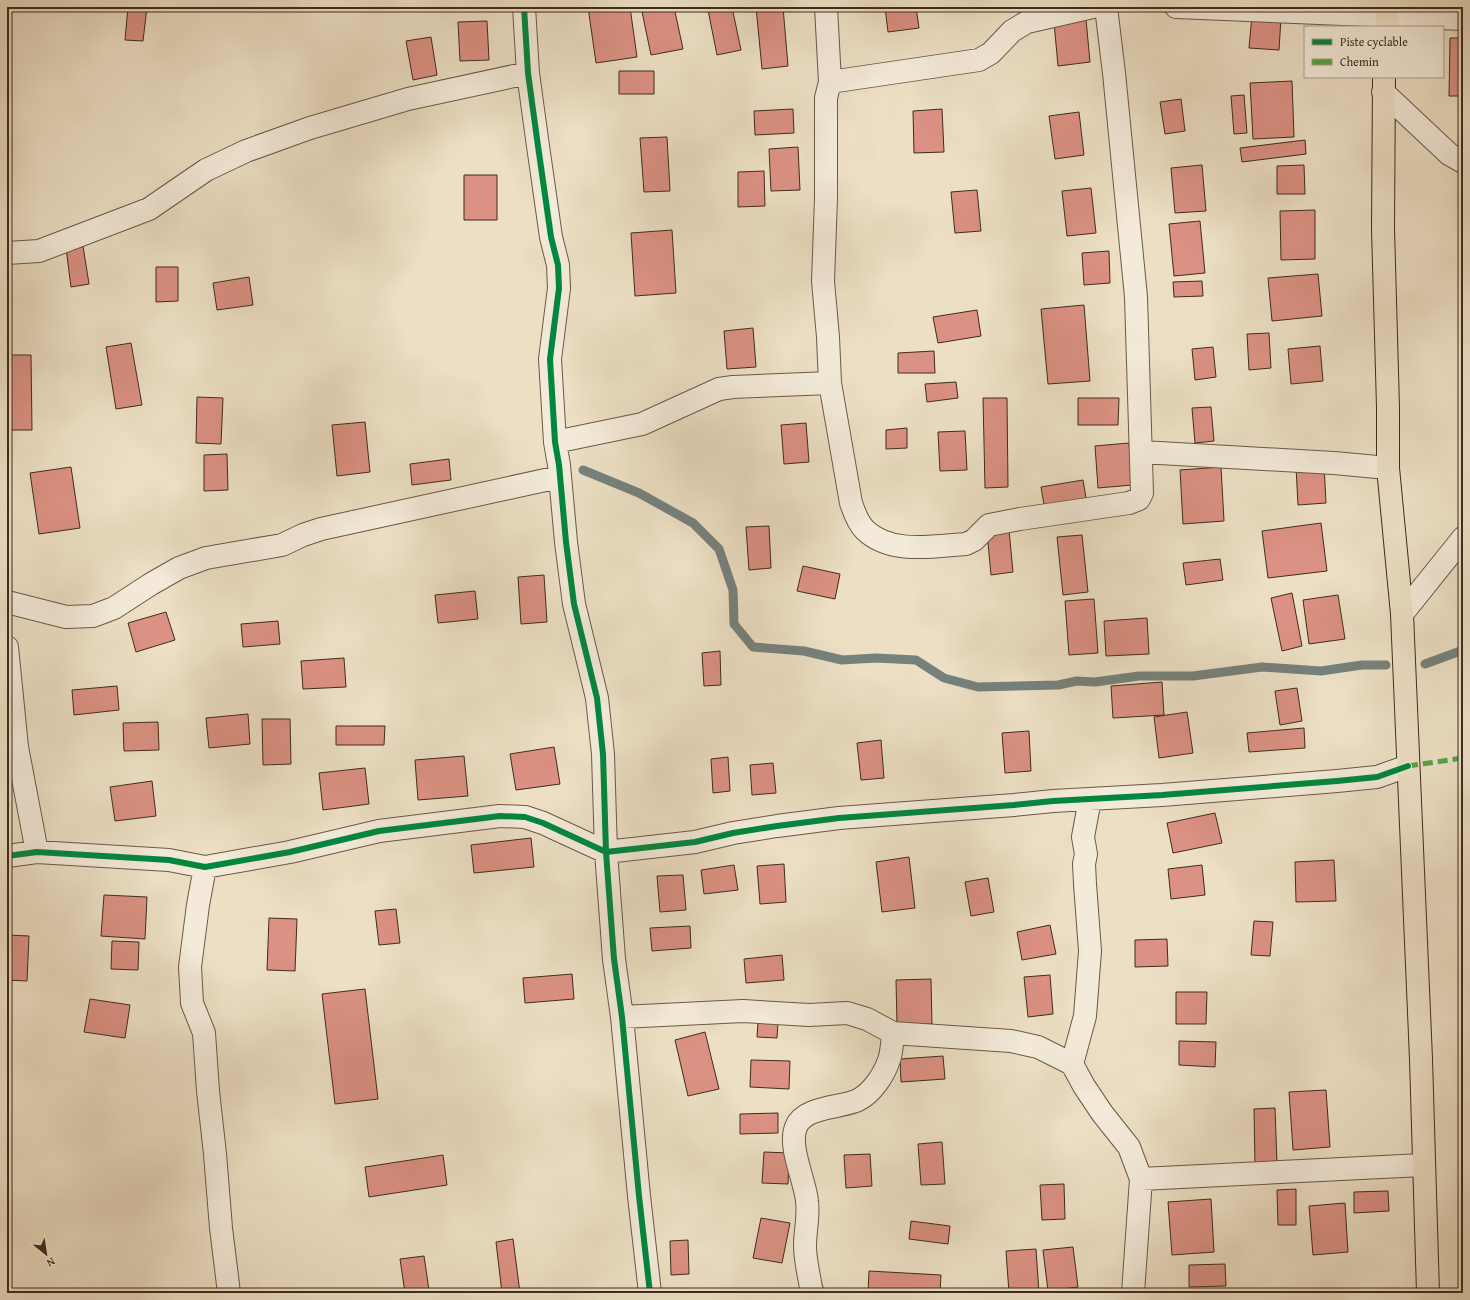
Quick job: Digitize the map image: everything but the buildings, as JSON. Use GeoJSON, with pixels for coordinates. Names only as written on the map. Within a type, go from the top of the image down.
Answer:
{"type":"FeatureCollection","features":[{"type":"Feature","properties":{"kind":"highway"},"geometry":{"type":"LineString","coordinates":[[1383,84],[1383,229],[1388,407],[1388,468],[1402,614],[1421,1059],[1428,1293]]}},
{"type":"Feature","properties":{"kind":"street"},"geometry":{"type":"LineString","coordinates":[[524,7],[528,73],[551,237],[558,265],[559,288],[550,359],[555,442],[574,604],[597,698],[603,754],[606,852],[614,959],[622,1017],[650,1293]]}},
{"type":"Feature","properties":{"kind":"street"},"geometry":{"type":"LineString","coordinates":[[826,7],[830,82],[826,98],[826,198],[823,281],[830,383],[851,502],[855,514],[864,530],[881,540],[898,546],[910,547],[966,544],[974,540],[989,526],[1020,519],[1128,503],[1139,499],[1142,493],[1142,452],[1139,420],[1136,297],[1106,7]]}},
{"type":"Feature","properties":{"kind":"street"},"geometry":{"type":"LineString","coordinates":[[830,82],[979,60],[991,53],[1012,31],[1027,22],[1093,7]]}},
{"type":"Feature","properties":{"kind":"street"},"geometry":{"type":"LineString","coordinates":[[1176,7],[1463,19]]}},
{"type":"Feature","properties":{"kind":"street"},"geometry":{"type":"LineString","coordinates":[[7,253],[39,251],[149,209],[206,170],[246,151],[310,128],[408,99],[528,73]]}},
{"type":"Feature","properties":{"kind":"street"},"geometry":{"type":"LineString","coordinates":[[1383,84],[1450,154],[1463,162]]}},
{"type":"Feature","properties":{"kind":"street"},"geometry":{"type":"LineString","coordinates":[[555,442],[642,424],[719,389],[733,387],[830,383]]}},
{"type":"Feature","properties":{"kind":"street"},"geometry":{"type":"LineString","coordinates":[[1142,452],[1334,463],[1388,468]]}},
{"type":"Feature","properties":{"kind":"street"},"geometry":{"type":"LineString","coordinates":[[7,602],[66,617],[93,616],[114,608],[151,584],[180,568],[206,558],[282,545],[303,535],[321,529],[559,477]]}},
{"type":"Feature","properties":{"kind":"street"},"geometry":{"type":"LineString","coordinates":[[1402,614],[1463,538]]}},
{"type":"Feature","properties":{"kind":"street"},"geometry":{"type":"LineString","coordinates":[[7,647],[17,747],[37,852]]}},
{"type":"Feature","properties":{"kind":"street"},"geometry":{"type":"LineString","coordinates":[[7,856],[37,852],[169,860],[205,867],[290,852],[379,831],[500,816],[525,817],[543,823],[606,852],[695,842],[733,833],[839,818],[1014,805],[1053,800],[1090,800],[1344,781],[1377,777],[1408,766]]}},
{"type":"Feature","properties":{"kind":"street"},"geometry":{"type":"LineString","coordinates":[[1072,1064],[1085,1016],[1090,951],[1085,884],[1084,864],[1086,854],[1084,837],[1090,800]]}},
{"type":"Feature","properties":{"kind":"street"},"geometry":{"type":"LineString","coordinates":[[205,867],[198,905],[190,967],[192,1003],[204,1033],[221,1228],[229,1293]]}},
{"type":"Feature","properties":{"kind":"street"},"geometry":{"type":"LineString","coordinates":[[622,1017],[743,1011],[809,1015],[847,1013],[867,1019],[893,1033],[1011,1041],[1038,1047],[1072,1064],[1084,1086],[1102,1113],[1129,1147],[1140,1179],[1133,1293]]}},
{"type":"Feature","properties":{"kind":"street"},"geometry":{"type":"LineString","coordinates":[[813,1293],[805,1247],[807,1201],[796,1156],[794,1138],[796,1127],[799,1121],[814,1112],[830,1106],[849,1104],[865,1095],[878,1082],[885,1069],[891,1055],[893,1033]]}},
{"type":"Feature","properties":{"kind":"street"},"geometry":{"type":"LineString","coordinates":[[1140,1179],[1423,1165]]}},
{"type":"Feature","properties":{"kind":"waterway"},"geometry":{"type":"LineString","coordinates":[[583,470],[639,493],[693,523],[719,549],[733,590],[734,624],[753,647],[804,651],[842,660],[876,658],[916,660],[944,678],[978,687],[1058,685],[1077,681],[1095,682],[1139,676],[1193,676],[1262,667],[1321,671],[1362,665],[1386,665]]}},
{"type":"Feature","properties":{"kind":"waterway"},"geometry":{"type":"LineString","coordinates":[[1425,664],[1463,650]]}},
{"type":"Feature","properties":{"kind":"marked path"},"geometry":{"type":"LineString","coordinates":[[1408,766],[1463,758]]}},
{"type":"Feature","properties":{"kind":"cycle path"},"geometry":{"type":"LineString","coordinates":[[524,7],[528,73],[551,237],[558,265],[559,288],[550,359],[555,442],[559,465],[566,542],[574,604],[597,698],[603,754],[606,852],[614,959],[622,1017],[650,1293]]}},
{"type":"Feature","properties":{"kind":"cycle path"},"geometry":{"type":"LineString","coordinates":[[7,856],[37,852],[169,860],[205,867],[290,852],[379,831],[500,816],[525,817],[543,823],[606,852],[695,842],[733,833],[839,818],[1337,781],[1377,777],[1408,766]]}}]}
